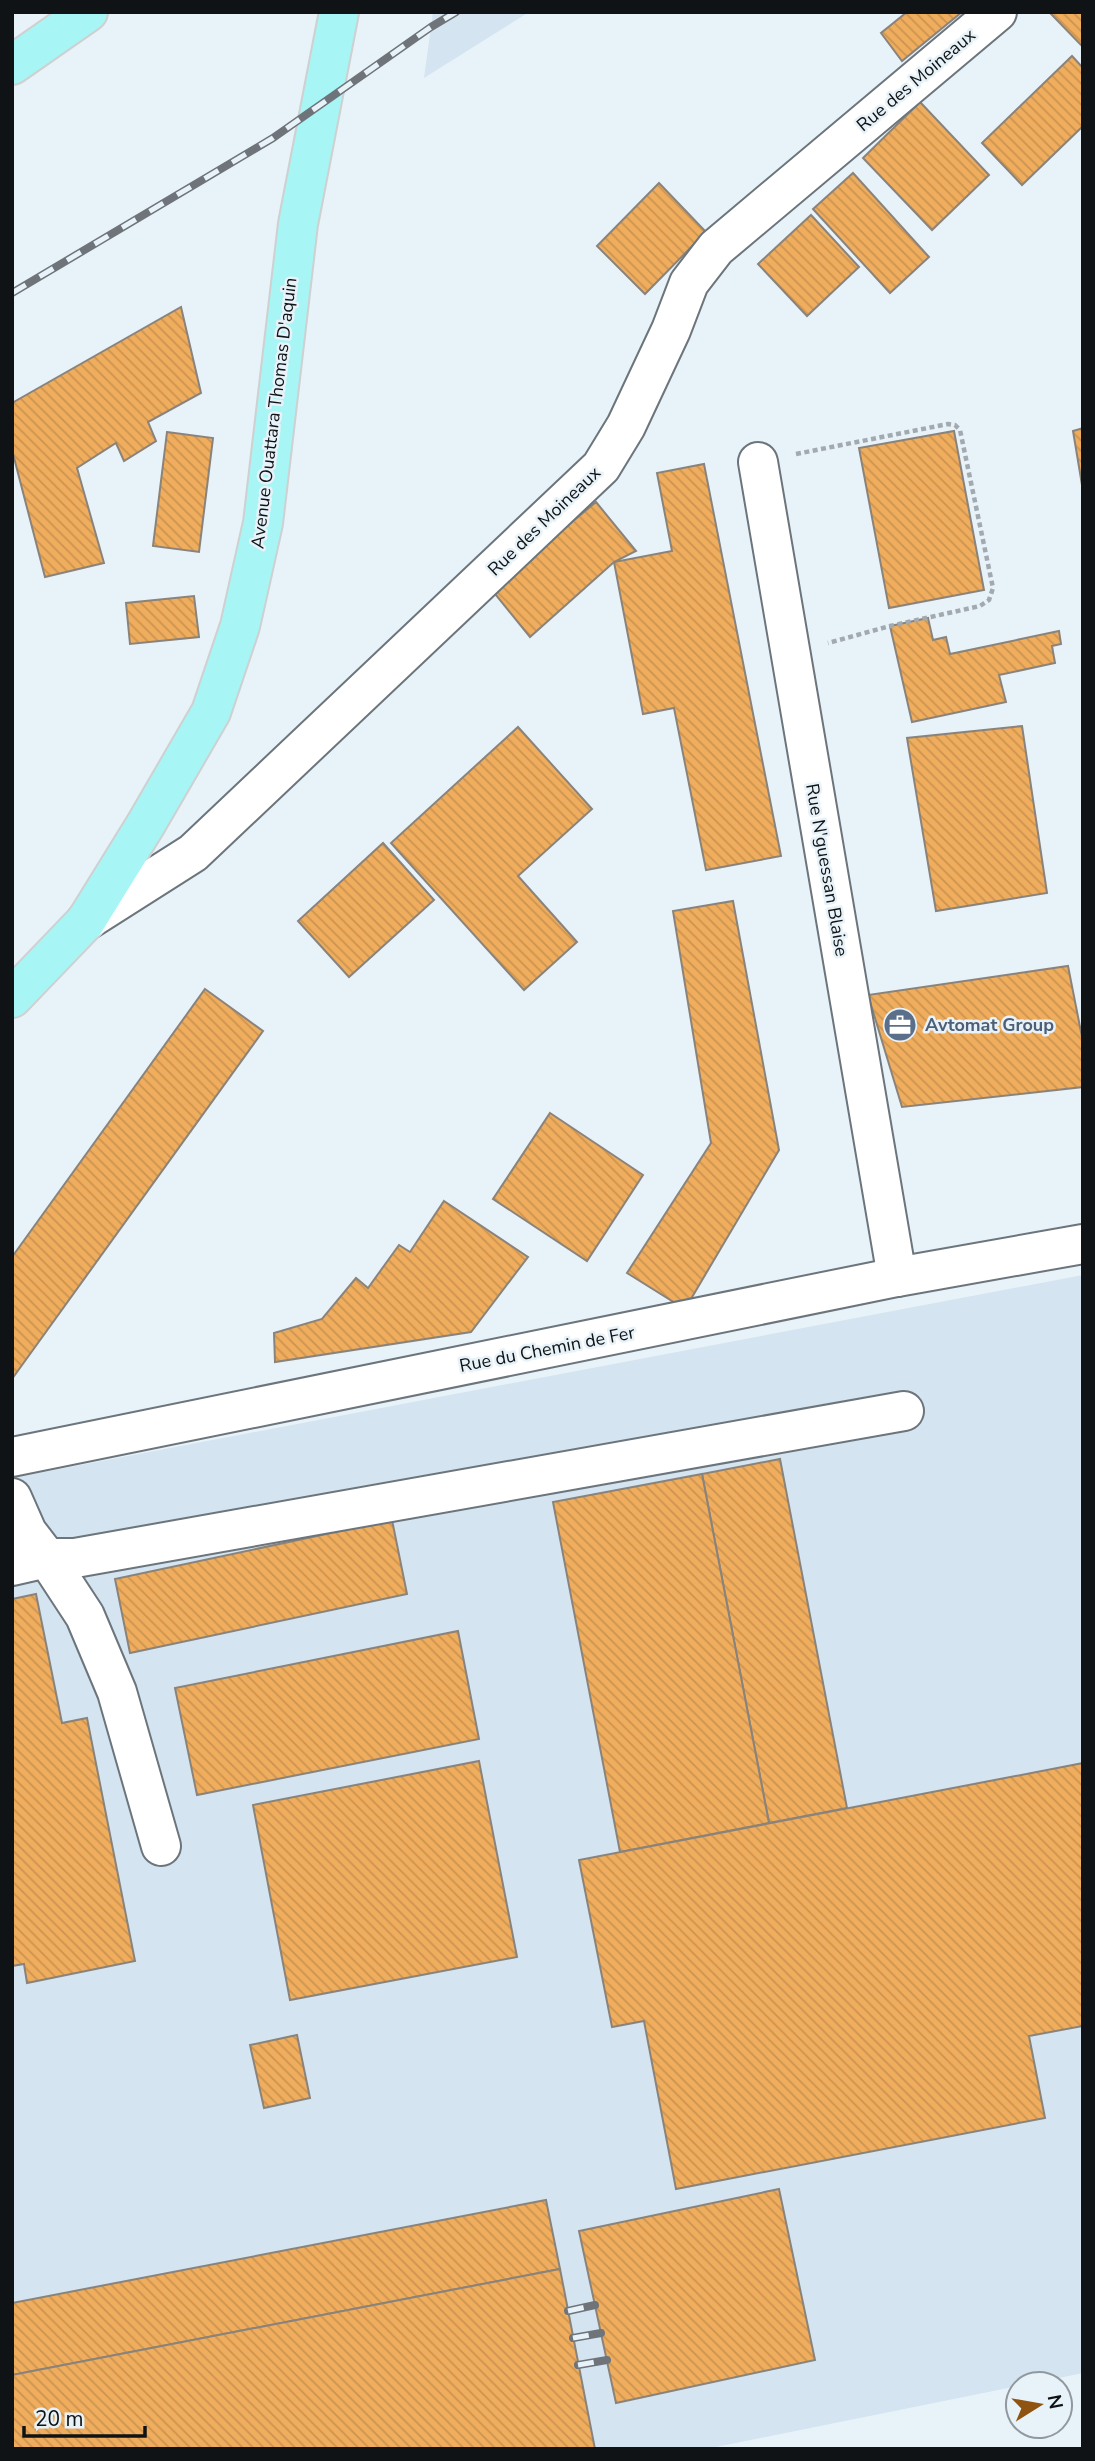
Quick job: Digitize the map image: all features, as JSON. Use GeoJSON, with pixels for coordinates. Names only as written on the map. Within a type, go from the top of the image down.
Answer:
{"type":"FeatureCollection","features":[{"type":"Feature","properties":{"kind":"main road"},"geometry":{"type":"LineString","coordinates":[[12,65],[88,12]]}},
{"type":"Feature","properties":{"kind":"main road","name":"Avenue Ouattara Thomas D'aquin"},"geometry":{"type":"LineString","coordinates":[[12,998],[86,921],[211,712],[240,626],[263,523],[298,224],[339,12]]}},
{"type":"Feature","properties":{"kind":"street","name":"Rue des Moineaux"},"geometry":{"type":"LineString","coordinates":[[86,921],[193,853],[572,497],[601,467],[626,426],[671,330],[689,283],[716,248],[997,12]]}},
{"type":"Feature","properties":{"kind":"street","name":"Rue N'guessan Blaise"},"geometry":{"type":"LineString","coordinates":[[758,462],[897,1277]]}},
{"type":"Feature","properties":{"kind":"street","name":"Rue du Chemin de Fer"},"geometry":{"type":"LineString","coordinates":[[12,1457],[897,1277],[1083,1244]]}},
{"type":"Feature","properties":{"kind":"street"},"geometry":{"type":"LineString","coordinates":[[30,1562],[75,1558],[904,1411]]}},
{"type":"Feature","properties":{"kind":"street"},"geometry":{"type":"LineString","coordinates":[[12,1498],[27,1532],[30,1562],[85,1616],[117,1692],[161,1846]]}},
{"type":"Feature","properties":{"kind":"path"},"geometry":{"type":"LineString","coordinates":[[758,462],[948,424],[955,425],[960,430],[993,588],[989,600],[980,606],[890,626],[790,654]]}},
{"type":"Feature","properties":{"kind":"shaded area"},"geometry":{"type":"Polygon","coordinates":[[[433,12],[529,12],[424,78],[433,12]]]}},
{"type":"Feature","properties":{"kind":"shaded area"},"geometry":{"type":"Polygon","coordinates":[[[1083,1275],[1083,2373],[1074,2375],[1074,2370],[1004,2370],[1004,2389],[706,2449],[12,2449],[12,1478],[1083,1275]]]}},
{"type":"Feature","properties":{"kind":"building"},"geometry":{"type":"Polygon","coordinates":[[[907,12],[962,12],[902,61],[881,33],[907,12]]]}},
{"type":"Feature","properties":{"kind":"building"},"geometry":{"type":"Polygon","coordinates":[[[1083,12],[1083,47],[1050,13],[1083,12]]]}},
{"type":"Feature","properties":{"kind":"building"},"geometry":{"type":"Polygon","coordinates":[[[1072,56],[1083,68],[1083,126],[1022,185],[982,143],[1072,56]]]}},
{"type":"Feature","properties":{"kind":"building"},"geometry":{"type":"Polygon","coordinates":[[[920,102],[989,175],[932,230],[863,158],[920,102]]]}},
{"type":"Feature","properties":{"kind":"building"},"geometry":{"type":"Polygon","coordinates":[[[853,173],[929,257],[890,293],[813,209],[853,173]]]}},
{"type":"Feature","properties":{"kind":"building"},"geometry":{"type":"Polygon","coordinates":[[[659,183],[706,232],[645,294],[597,246],[659,183]]]}},
{"type":"Feature","properties":{"kind":"building"},"geometry":{"type":"Polygon","coordinates":[[[811,215],[859,267],[807,316],[758,264],[811,215]]]}},
{"type":"Feature","properties":{"kind":"building"},"geometry":{"type":"Polygon","coordinates":[[[181,307],[201,393],[148,422],[156,441],[124,461],[116,443],[77,468],[104,563],[45,577],[12,450],[12,403],[181,307]]]}},
{"type":"Feature","properties":{"kind":"building"},"geometry":{"type":"Polygon","coordinates":[[[1083,428],[1083,491],[1073,431],[1083,428]]]}},
{"type":"Feature","properties":{"kind":"building"},"geometry":{"type":"Polygon","coordinates":[[[954,431],[984,590],[889,608],[859,448],[954,431]]]}},
{"type":"Feature","properties":{"kind":"building"},"geometry":{"type":"Polygon","coordinates":[[[167,432],[213,438],[199,552],[153,546],[167,432]]]}},
{"type":"Feature","properties":{"kind":"building"},"geometry":{"type":"Polygon","coordinates":[[[704,464],[781,856],[706,870],[674,708],[643,714],[614,562],[672,551],[657,473],[704,464]]]}},
{"type":"Feature","properties":{"kind":"building"},"geometry":{"type":"Polygon","coordinates":[[[596,502],[636,551],[614,562],[530,637],[491,589],[596,502]]]}},
{"type":"Feature","properties":{"kind":"building"},"geometry":{"type":"Polygon","coordinates":[[[194,596],[199,637],[130,644],[126,603],[194,596]]]}},
{"type":"Feature","properties":{"kind":"building"},"geometry":{"type":"Polygon","coordinates":[[[928,618],[933,640],[946,637],[950,654],[1059,631],[1061,644],[1052,646],[1055,663],[999,675],[1006,702],[912,722],[890,626],[928,618]]]}},
{"type":"Feature","properties":{"kind":"building"},"geometry":{"type":"Polygon","coordinates":[[[1022,726],[1047,893],[936,911],[907,738],[1022,726]]]}},
{"type":"Feature","properties":{"kind":"building"},"geometry":{"type":"Polygon","coordinates":[[[518,727],[592,809],[518,876],[577,942],[524,990],[391,843],[518,727]]]}},
{"type":"Feature","properties":{"kind":"building"},"geometry":{"type":"Polygon","coordinates":[[[383,843],[434,900],[349,977],[298,921],[383,843]]]}},
{"type":"Feature","properties":{"kind":"building"},"geometry":{"type":"Polygon","coordinates":[[[733,901],[779,1150],[685,1309],[627,1273],[711,1143],[673,911],[733,901]]]}},
{"type":"Feature","properties":{"kind":"building"},"geometry":{"type":"Polygon","coordinates":[[[1068,966],[1083,1042],[1083,1087],[902,1107],[868,995],[1068,966]]]}},
{"type":"Feature","properties":{"kind":"building"},"geometry":{"type":"Polygon","coordinates":[[[205,989],[263,1031],[12,1379],[12,1257],[205,989]]]}},
{"type":"Feature","properties":{"kind":"building"},"geometry":{"type":"Polygon","coordinates":[[[550,1113],[643,1175],[587,1261],[493,1199],[550,1113]]]}},
{"type":"Feature","properties":{"kind":"building"},"geometry":{"type":"Polygon","coordinates":[[[444,1201],[528,1257],[471,1332],[275,1362],[274,1333],[322,1319],[356,1278],[368,1288],[399,1245],[410,1252],[444,1201]]]}},
{"type":"Feature","properties":{"kind":"building"},"geometry":{"type":"Polygon","coordinates":[[[780,1459],[847,1808],[769,1823],[702,1474],[780,1459]]]}},
{"type":"Feature","properties":{"kind":"building"},"geometry":{"type":"Polygon","coordinates":[[[702,1474],[769,1823],[620,1852],[553,1502],[702,1474]]]}},
{"type":"Feature","properties":{"kind":"building"},"geometry":{"type":"Polygon","coordinates":[[[392,1520],[407,1594],[130,1653],[115,1579],[392,1520]]]}},
{"type":"Feature","properties":{"kind":"building"},"geometry":{"type":"Polygon","coordinates":[[[36,1594],[62,1723],[87,1718],[135,1961],[27,1983],[24,1964],[12,1966],[12,1599],[36,1594]]]}},
{"type":"Feature","properties":{"kind":"building"},"geometry":{"type":"Polygon","coordinates":[[[458,1631],[479,1739],[197,1795],[175,1688],[458,1631]]]}},
{"type":"Feature","properties":{"kind":"building"},"geometry":{"type":"Polygon","coordinates":[[[479,1761],[517,1957],[290,2000],[253,1805],[479,1761]]]}},
{"type":"Feature","properties":{"kind":"building"},"geometry":{"type":"Polygon","coordinates":[[[1083,1763],[1083,2026],[1029,2036],[1045,2118],[676,2189],[644,2021],[612,2027],[579,1860],[1083,1763]]]}},
{"type":"Feature","properties":{"kind":"building"},"geometry":{"type":"Polygon","coordinates":[[[297,2035],[310,2098],[264,2108],[250,2045],[297,2035]]]}},
{"type":"Feature","properties":{"kind":"building"},"geometry":{"type":"Polygon","coordinates":[[[779,2189],[815,2360],[616,2403],[579,2231],[779,2189]]]}},
{"type":"Feature","properties":{"kind":"building"},"geometry":{"type":"Polygon","coordinates":[[[546,2200],[560,2269],[12,2375],[12,2303],[546,2200]]]}},
{"type":"Feature","properties":{"kind":"building"},"geometry":{"type":"Polygon","coordinates":[[[560,2269],[595,2449],[12,2449],[12,2375],[560,2269]]]}},
{"type":"Feature","properties":{"kind":"railway"},"geometry":{"type":"LineString","coordinates":[[12,293],[273,138],[456,12]]}},
{"type":"Feature","properties":{"kind":"railway"},"geometry":{"type":"LineString","coordinates":[[568,2311],[595,2305]]}},
{"type":"Feature","properties":{"kind":"railway"},"geometry":{"type":"LineString","coordinates":[[573,2338],[601,2333]]}},
{"type":"Feature","properties":{"kind":"railway"},"geometry":{"type":"LineString","coordinates":[[578,2365],[607,2360]]}},
{"type":"Feature","properties":{"kind":"place","name":"Avtomat Group"},"geometry":{"type":"Point","coordinates":[900,1025]}}]}
